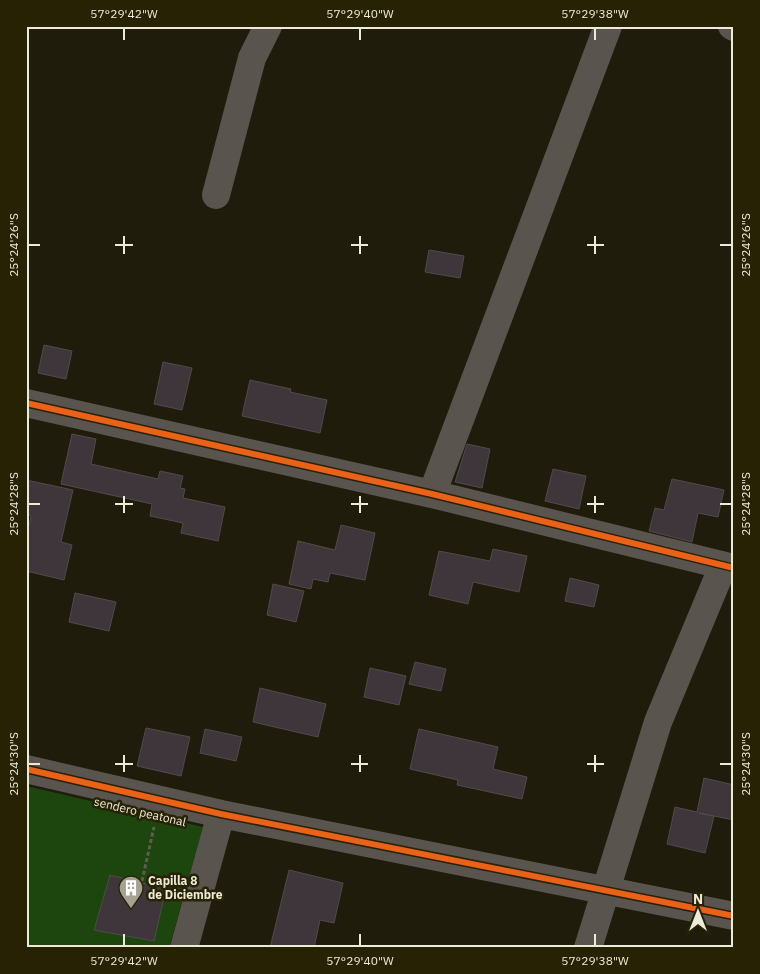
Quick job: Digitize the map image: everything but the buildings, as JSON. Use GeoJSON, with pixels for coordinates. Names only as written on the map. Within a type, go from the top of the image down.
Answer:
{"type":"FeatureCollection","features":[{"type":"Feature","properties":{"kind":"street"},"geometry":{"type":"LineString","coordinates":[[216,195],[252,58],[268,26]]}},
{"type":"Feature","properties":{"kind":"street"},"geometry":{"type":"LineString","coordinates":[[432,494],[608,26]]}},
{"type":"Feature","properties":{"kind":"street"},"geometry":{"type":"LineString","coordinates":[[26,403],[432,494],[728,566],[658,722],[588,948]]}},
{"type":"Feature","properties":{"kind":"street"},"geometry":{"type":"LineString","coordinates":[[26,769],[221,814],[734,916]]}},
{"type":"Feature","properties":{"kind":"street"},"geometry":{"type":"LineString","coordinates":[[184,948],[221,814]]}},
{"type":"Feature","properties":{"kind":"green space"},"geometry":{"type":"Polygon","coordinates":[[[26,786],[203,827],[169,948],[26,948],[26,786]]]}},
{"type":"Feature","properties":{"kind":"cycle path"},"geometry":{"type":"LineString","coordinates":[[26,403],[432,494],[734,568]]}},
{"type":"Feature","properties":{"kind":"cycle path","name":"sendero peatonal"},"geometry":{"type":"LineString","coordinates":[[26,769],[221,814],[734,916]]}},
{"type":"Feature","properties":{"kind":"place","name":"Capilla 8 de Diciembre"},"geometry":{"type":"Point","coordinates":[131,909]}}]}
